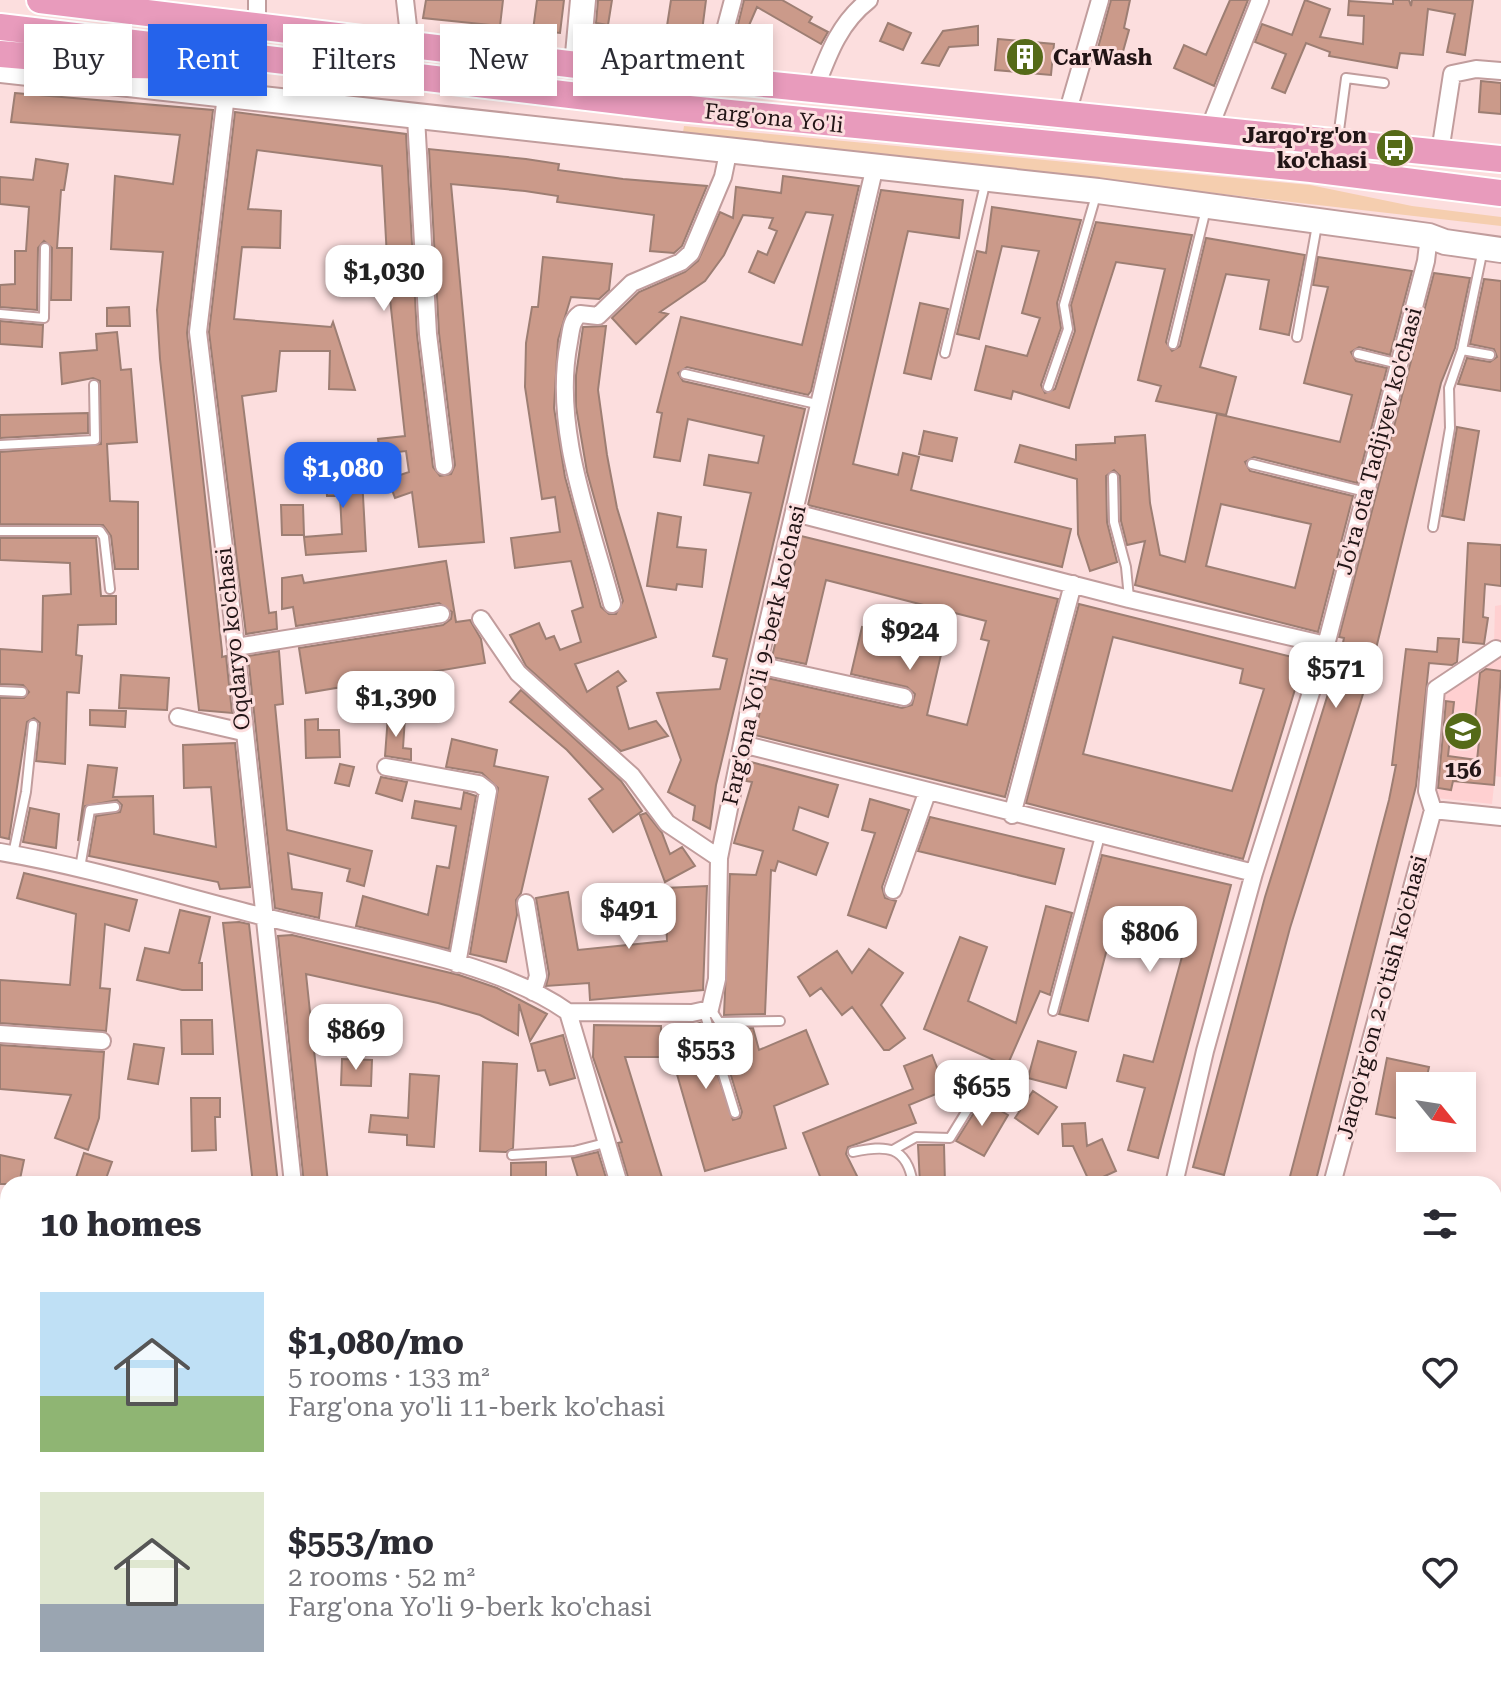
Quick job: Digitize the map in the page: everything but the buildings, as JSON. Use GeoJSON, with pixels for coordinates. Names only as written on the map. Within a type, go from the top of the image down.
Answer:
{"type":"FeatureCollection","features":[{"type":"Feature","properties":{"kind":"main road","name":"Farg'ona Yo'li"},"geometry":{"type":"LineString","coordinates":[[40,0],[257,12],[314,24]]}},
{"type":"Feature","properties":{"kind":"main road","name":"Farg'ona Yo'li"},"geometry":{"type":"LineString","coordinates":[[0,27],[283,63]]}},
{"type":"Feature","properties":{"kind":"main road","name":"Farg'ona Yo'li"},"geometry":{"type":"LineString","coordinates":[[424,46],[573,64]]}},
{"type":"Feature","properties":{"kind":"main road"},"geometry":{"type":"LineString","coordinates":[[0,54],[130,65],[283,67]]}},
{"type":"Feature","properties":{"kind":"main road","name":"Farg'ona Yo'li"},"geometry":{"type":"LineString","coordinates":[[424,80],[679,108],[1311,169],[1501,193]]}},
{"type":"Feature","properties":{"kind":"main road","name":"Farg'ona Yo'li"},"geometry":{"type":"LineString","coordinates":[[773,85],[1501,159]]}},
{"type":"Feature","properties":{"kind":"main road"},"geometry":{"type":"LineString","coordinates":[[1311,169],[1403,197],[1501,212]]}},
{"type":"Feature","properties":{"kind":"street"},"geometry":{"type":"LineString","coordinates":[[405,0],[408,24]]}},
{"type":"Feature","properties":{"kind":"street"},"geometry":{"type":"LineString","coordinates":[[581,24],[583,0]]}},
{"type":"Feature","properties":{"kind":"street"},"geometry":{"type":"LineString","coordinates":[[727,24],[733,0]]}},
{"type":"Feature","properties":{"kind":"street"},"geometry":{"type":"LineString","coordinates":[[815,89],[838,34],[869,0]]}},
{"type":"Feature","properties":{"kind":"street"},"geometry":{"type":"LineString","coordinates":[[1067,114],[1100,0]]}},
{"type":"Feature","properties":{"kind":"street"},"geometry":{"type":"LineString","coordinates":[[1209,129],[1260,0]]}},
{"type":"Feature","properties":{"kind":"street"},"geometry":{"type":"LineString","coordinates":[[1440,152],[1452,74],[1476,69],[1501,71]]}},
{"type":"Feature","properties":{"kind":"street","name":"Farg'ona Yo'li"},"geometry":{"type":"LineString","coordinates":[[0,70],[148,86]]}},
{"type":"Feature","properties":{"kind":"street","name":"Oqdaryo ko'chasi"},"geometry":{"type":"LineString","coordinates":[[226,96],[198,332],[236,647],[292,1176]]}},
{"type":"Feature","properties":{"kind":"street","name":"Farg'ona Yo'li"},"geometry":{"type":"LineString","coordinates":[[235,96],[728,153],[1098,191],[1429,236],[1445,242],[1495,244]]}},
{"type":"Feature","properties":{"kind":"street"},"geometry":{"type":"LineString","coordinates":[[416,117],[428,334],[444,466]]}},
{"type":"Feature","properties":{"kind":"street"},"geometry":{"type":"LineString","coordinates":[[612,604],[569,438],[562,377],[573,321],[580,314],[598,316],[632,283],[681,262],[691,253],[723,177],[728,153]]}},
{"type":"Feature","properties":{"kind":"street","name":"Farg'ona Yo'li 9-berk ko'chasi"},"geometry":{"type":"LineString","coordinates":[[707,1010],[717,979],[719,858],[758,665],[822,405],[875,166]]}},
{"type":"Feature","properties":{"kind":"street","name":"Jo'ra ota Tadjiyev ko'chasi"},"geometry":{"type":"LineString","coordinates":[[1176,1176],[1205,1051],[1254,873],[1326,645],[1426,261],[1429,236]]}},
{"type":"Feature","properties":{"kind":"street"},"geometry":{"type":"LineString","coordinates":[[795,513],[1129,599],[1326,645]]}},
{"type":"Feature","properties":{"kind":"street"},"geometry":{"type":"LineString","coordinates":[[1012,815],[1073,584]]}},
{"type":"Feature","properties":{"kind":"street"},"geometry":{"type":"LineString","coordinates":[[236,647],[441,614]]}},
{"type":"Feature","properties":{"kind":"street"},"geometry":{"type":"LineString","coordinates":[[481,619],[518,673],[632,776],[667,823],[719,858]]}},
{"type":"Feature","properties":{"kind":"street","name":"Jarqo'rg'on 2-o'tish ko'chasi"},"geometry":{"type":"LineString","coordinates":[[1334,1176],[1433,810],[1427,791],[1436,689],[1496,649]]}},
{"type":"Feature","properties":{"kind":"street"},"geometry":{"type":"LineString","coordinates":[[758,665],[904,697]]}},
{"type":"Feature","properties":{"kind":"street"},"geometry":{"type":"LineString","coordinates":[[178,717],[243,732]]}},
{"type":"Feature","properties":{"kind":"street"},"geometry":{"type":"LineString","coordinates":[[742,744],[1012,815],[1254,873]]}},
{"type":"Feature","properties":{"kind":"street"},"geometry":{"type":"LineString","coordinates":[[386,767],[479,784],[488,791],[457,964]]}},
{"type":"Feature","properties":{"kind":"street"},"geometry":{"type":"LineString","coordinates":[[893,890],[927,793]]}},
{"type":"Feature","properties":{"kind":"street"},"geometry":{"type":"LineString","coordinates":[[1433,810],[1501,817]]}},
{"type":"Feature","properties":{"kind":"street"},"geometry":{"type":"LineString","coordinates":[[6,853],[80,868],[457,964],[533,992],[568,1012],[707,1010]]}},
{"type":"Feature","properties":{"kind":"street"},"geometry":{"type":"LineString","coordinates":[[526,903],[538,976],[533,992]]}},
{"type":"Feature","properties":{"kind":"street"},"geometry":{"type":"LineString","coordinates":[[568,1012],[616,1176]]}},
{"type":"Feature","properties":{"kind":"street"},"geometry":{"type":"LineString","coordinates":[[0,1034],[102,1041]]}},
{"type":"Feature","properties":{"kind":"lane"},"geometry":{"type":"LineString","coordinates":[[1338,141],[1346,78],[1384,83]]}},
{"type":"Feature","properties":{"kind":"lane"},"geometry":{"type":"LineString","coordinates":[[945,353],[987,180]]}},
{"type":"Feature","properties":{"kind":"lane"},"geometry":{"type":"LineString","coordinates":[[1048,387],[1068,329],[1064,305],[1098,191]]}},
{"type":"Feature","properties":{"kind":"lane"},"geometry":{"type":"LineString","coordinates":[[1173,344],[1207,205]]}},
{"type":"Feature","properties":{"kind":"lane"},"geometry":{"type":"LineString","coordinates":[[1297,337],[1318,220]]}},
{"type":"Feature","properties":{"kind":"lane"},"geometry":{"type":"LineString","coordinates":[[1433,527],[1450,428],[1449,388],[1495,244]]}},
{"type":"Feature","properties":{"kind":"lane"},"geometry":{"type":"LineString","coordinates":[[0,314],[44,318],[45,248]]}},
{"type":"Feature","properties":{"kind":"lane"},"geometry":{"type":"LineString","coordinates":[[1462,350],[1490,355]]}},
{"type":"Feature","properties":{"kind":"lane"},"geometry":{"type":"LineString","coordinates":[[1358,354],[1399,364]]}},
{"type":"Feature","properties":{"kind":"lane"},"geometry":{"type":"LineString","coordinates":[[685,374],[822,405]]}},
{"type":"Feature","properties":{"kind":"lane"},"geometry":{"type":"LineString","coordinates":[[0,445],[95,440],[94,385]]}},
{"type":"Feature","properties":{"kind":"lane"},"geometry":{"type":"LineString","coordinates":[[1252,464],[1366,492]]}},
{"type":"Feature","properties":{"kind":"lane"},"geometry":{"type":"LineString","coordinates":[[1113,477],[1114,522],[1126,567],[1129,599]]}},
{"type":"Feature","properties":{"kind":"lane"},"geometry":{"type":"LineString","coordinates":[[0,531],[100,531],[104,537],[110,589]]}},
{"type":"Feature","properties":{"kind":"lane"},"geometry":{"type":"LineString","coordinates":[[0,691],[22,692]]}},
{"type":"Feature","properties":{"kind":"lane"},"geometry":{"type":"LineString","coordinates":[[6,853],[26,792],[33,725]]}},
{"type":"Feature","properties":{"kind":"lane"},"geometry":{"type":"LineString","coordinates":[[80,868],[90,810],[115,807]]}},
{"type":"Feature","properties":{"kind":"lane"},"geometry":{"type":"LineString","coordinates":[[1053,1011],[1100,836]]}},
{"type":"Feature","properties":{"kind":"lane"},"geometry":{"type":"LineString","coordinates":[[707,1010],[719,1022],[780,1021]]}},
{"type":"Feature","properties":{"kind":"lane"},"geometry":{"type":"LineString","coordinates":[[707,1010],[735,1113]]}},
{"type":"Feature","properties":{"kind":"lane"},"geometry":{"type":"LineString","coordinates":[[893,1150],[916,1137],[950,1138],[987,1078]]}},
{"type":"Feature","properties":{"kind":"lane"},"geometry":{"type":"LineString","coordinates":[[512,1155],[574,1151],[605,1143]]}},
{"type":"Feature","properties":{"kind":"lane"},"geometry":{"type":"LineString","coordinates":[[853,1152],[879,1147],[893,1150],[909,1163],[911,1176]]}},
{"type":"Feature","properties":{"kind":"shaded area"},"geometry":{"type":"Polygon","coordinates":[[[684,126],[1310,185],[1412,206],[1501,217],[1501,226],[683,132],[684,126]]]}},
{"type":"Feature","properties":{"kind":"shaded area","name":"156"},"geometry":{"type":"Polygon","coordinates":[[[1501,605],[1501,777],[1495,776],[1492,804],[1418,796],[1431,686],[1494,644],[1495,606],[1501,605]]]}},
{"type":"Feature","properties":{"kind":"place","name":"CarWash"},"geometry":{"type":"Point","coordinates":[1025,57]}},
{"type":"Feature","properties":{"kind":"place","name":"Jarqo'rg'on ko'chasi"},"geometry":{"type":"Point","coordinates":[1395,148]}},
{"type":"Feature","properties":{"kind":"place","name":"156"},"geometry":{"type":"Point","coordinates":[1463,731]}}]}
